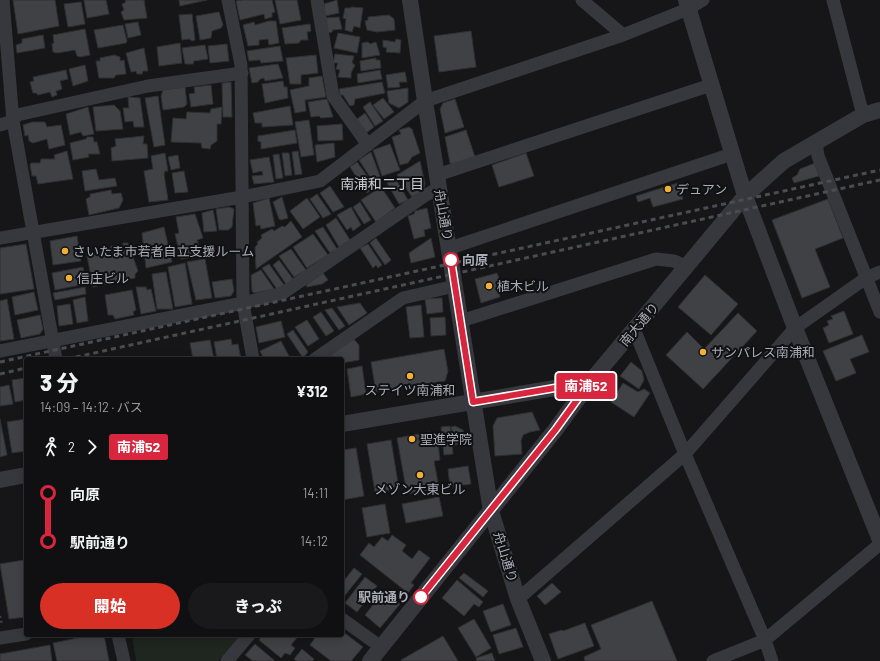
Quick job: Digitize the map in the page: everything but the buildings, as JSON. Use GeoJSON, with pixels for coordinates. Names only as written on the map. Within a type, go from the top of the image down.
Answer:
{"type":"FeatureCollection","features":[{"type":"Feature","properties":{"kind":"street"},"geometry":{"type":"LineString","coordinates":[[3,0],[13,121],[56,357]]}},
{"type":"Feature","properties":{"kind":"street"},"geometry":{"type":"LineString","coordinates":[[228,0],[242,73],[243,303],[252,357]]}},
{"type":"Feature","properties":{"kind":"street"},"geometry":{"type":"LineString","coordinates":[[317,0],[333,96],[368,145]]}},
{"type":"Feature","properties":{"kind":"street","name":"舟山通り"},"geometry":{"type":"LineString","coordinates":[[410,0],[491,511],[518,599],[543,661]]}},
{"type":"Feature","properties":{"kind":"street"},"geometry":{"type":"LineString","coordinates":[[582,0],[623,35]]}},
{"type":"Feature","properties":{"kind":"street"},"geometry":{"type":"LineString","coordinates":[[0,238],[34,231],[242,197],[320,181],[425,101],[623,35],[687,4],[703,0]]}},
{"type":"Feature","properties":{"kind":"street"},"geometry":{"type":"LineString","coordinates":[[833,0],[863,116]]}},
{"type":"Feature","properties":{"kind":"street"},"geometry":{"type":"LineString","coordinates":[[687,4],[745,196],[795,328],[880,540]]}},
{"type":"Feature","properties":{"kind":"street"},"geometry":{"type":"LineString","coordinates":[[0,125],[13,121],[17,115],[148,86],[242,73]]}},
{"type":"Feature","properties":{"kind":"street"},"geometry":{"type":"LineString","coordinates":[[0,351],[243,303],[283,293],[426,195],[438,182],[711,85]]}},
{"type":"Feature","properties":{"kind":"street","name":"南大通り"},"geometry":{"type":"LineString","coordinates":[[370,661],[384,654],[491,511],[556,429],[590,382],[745,196],[784,161],[863,116],[880,110]]}},
{"type":"Feature","properties":{"kind":"street"},"geometry":{"type":"LineString","coordinates":[[816,142],[818,156],[880,312]]}},
{"type":"Feature","properties":{"kind":"street"},"geometry":{"type":"LineString","coordinates":[[450,248],[732,154]]}},
{"type":"Feature","properties":{"kind":"street"},"geometry":{"type":"LineString","coordinates":[[461,321],[656,259],[674,261],[687,267]]}},
{"type":"Feature","properties":{"kind":"street"},"geometry":{"type":"LineString","coordinates":[[518,599],[685,454],[795,328],[866,278],[880,272]]}},
{"type":"Feature","properties":{"kind":"street"},"geometry":{"type":"LineString","coordinates":[[318,357],[403,298],[455,286]]}},
{"type":"Feature","properties":{"kind":"street"},"geometry":{"type":"LineString","coordinates":[[634,329],[685,454],[765,640],[772,661]]}},
{"type":"Feature","properties":{"kind":"street"},"geometry":{"type":"LineString","coordinates":[[344,424],[590,382]]}},
{"type":"Feature","properties":{"kind":"street"},"geometry":{"type":"LineString","coordinates":[[0,480],[24,475]]}},
{"type":"Feature","properties":{"kind":"street"},"geometry":{"type":"LineString","coordinates":[[713,661],[765,640],[880,544]]}},
{"type":"Feature","properties":{"kind":"street"},"geometry":{"type":"LineString","coordinates":[[344,621],[384,654]]}},
{"type":"Feature","properties":{"kind":"street"},"geometry":{"type":"LineString","coordinates":[[0,638],[24,634]]}},
{"type":"Feature","properties":{"kind":"street"},"geometry":{"type":"LineString","coordinates":[[118,637],[124,661]]}},
{"type":"Feature","properties":{"kind":"street"},"geometry":{"type":"LineString","coordinates":[[227,661],[248,637]]}},
{"type":"Feature","properties":{"kind":"shaded area"},"geometry":{"type":"Polygon","coordinates":[[[132,637],[239,637],[218,661],[136,661],[132,637]]]}},
{"type":"Feature","properties":{"kind":"railway"},"geometry":{"type":"LineString","coordinates":[[0,362],[880,170]]}},
{"type":"Feature","properties":{"kind":"railway"},"geometry":{"type":"LineString","coordinates":[[76,357],[880,180]]}},
{"type":"Feature","properties":{"kind":"railway"},"geometry":{"type":"LineString","coordinates":[[0,374],[24,368]]}},
{"type":"Feature","properties":{"kind":"bus line","name":"南浦52"},"geometry":{"type":"LineString","coordinates":[[421,597],[556,429],[590,382],[473,402],[451,260]]}},
{"type":"Feature","properties":{"kind":"place","name":"デュアン"},"geometry":{"type":"Point","coordinates":[668,189]}},
{"type":"Feature","properties":{"kind":"place","name":"さいたま市若者自立支援ルーム"},"geometry":{"type":"Point","coordinates":[65,251]}},
{"type":"Feature","properties":{"kind":"place","name":"向原"},"geometry":{"type":"Point","coordinates":[451,260]}},
{"type":"Feature","properties":{"kind":"place","name":"信庄ビル"},"geometry":{"type":"Point","coordinates":[69,278]}},
{"type":"Feature","properties":{"kind":"place","name":"植木ビル"},"geometry":{"type":"Point","coordinates":[489,286]}},
{"type":"Feature","properties":{"kind":"place","name":"サンパレス南浦和"},"geometry":{"type":"Point","coordinates":[703,352]}},
{"type":"Feature","properties":{"kind":"place","name":"ステイツ南浦和"},"geometry":{"type":"Point","coordinates":[410,376]}},
{"type":"Feature","properties":{"kind":"place","name":"聖進学院"},"geometry":{"type":"Point","coordinates":[412,439]}},
{"type":"Feature","properties":{"kind":"place","name":"メゾン大東ビル"},"geometry":{"type":"Point","coordinates":[420,475]}},
{"type":"Feature","properties":{"kind":"place","name":"駅前通り"},"geometry":{"type":"Point","coordinates":[421,597]}},
{"type":"Feature","properties":{"kind":"district","name":"南浦和二丁目"},"geometry":{"type":"Point","coordinates":[382,184]}}]}
